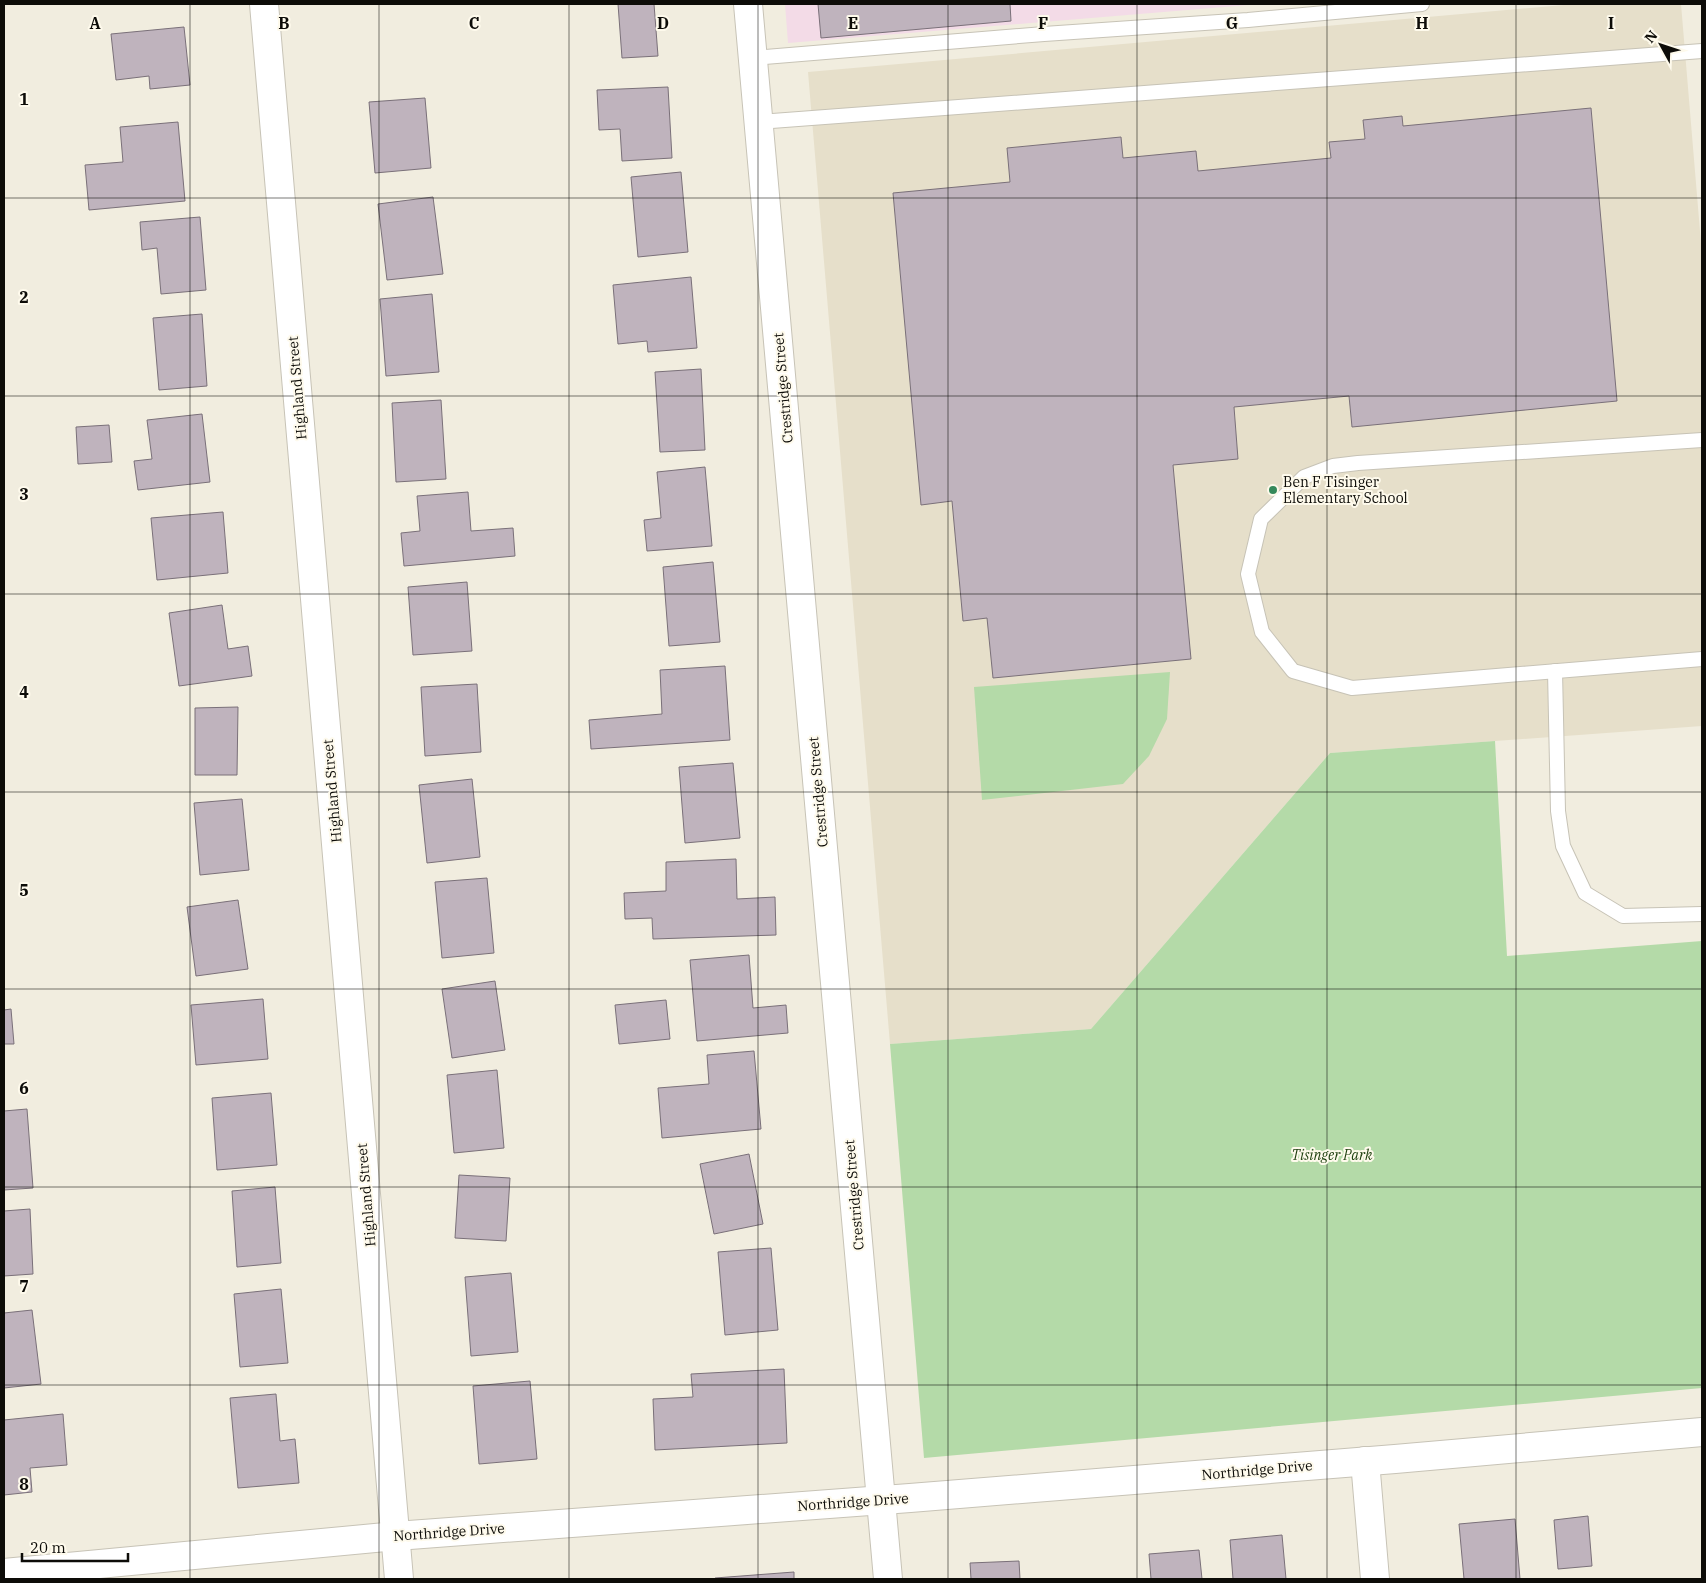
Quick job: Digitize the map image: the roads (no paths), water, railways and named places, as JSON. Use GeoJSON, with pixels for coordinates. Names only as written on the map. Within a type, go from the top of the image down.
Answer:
{"type":"FeatureCollection","features":[{"type":"Feature","properties":{"kind":"street","name":"Highland Street"},"geometry":{"type":"LineString","coordinates":[[264,4],[399,1579]]}},
{"type":"Feature","properties":{"kind":"street","name":"Crestridge Street"},"geometry":{"type":"LineString","coordinates":[[748,4],[888,1579]]}},
{"type":"Feature","properties":{"kind":"street","name":"Northridge Drive"},"geometry":{"type":"LineString","coordinates":[[4,1573],[396,1536],[1365,1462],[1702,1432]]}},
{"type":"Feature","properties":{"kind":"street"},"geometry":{"type":"LineString","coordinates":[[1365,1462],[1375,1579]]}},
{"type":"Feature","properties":{"kind":"lane"},"geometry":{"type":"LineString","coordinates":[[753,58],[1044,34],[1248,20],[1422,4]]}},
{"type":"Feature","properties":{"kind":"lane"},"geometry":{"type":"LineString","coordinates":[[759,122],[1702,51]]}},
{"type":"Feature","properties":{"kind":"lane"},"geometry":{"type":"LineString","coordinates":[[1702,440],[1333,466],[1304,477],[1261,519],[1248,574],[1262,632],[1293,671],[1352,688],[1702,659]]}},
{"type":"Feature","properties":{"kind":"lane"},"geometry":{"type":"LineString","coordinates":[[1556,671],[1558,811],[1563,846],[1585,893],[1623,916],[1702,914]]}},
{"type":"Feature","properties":{"kind":"place","name":"Ben F Tisinger Elementary School"},"geometry":{"type":"Point","coordinates":[1273,490]}},
{"type":"Feature","properties":{"kind":"park label","name":"Tisinger Park"},"geometry":{"type":"Point","coordinates":[1332,1155]}}]}
